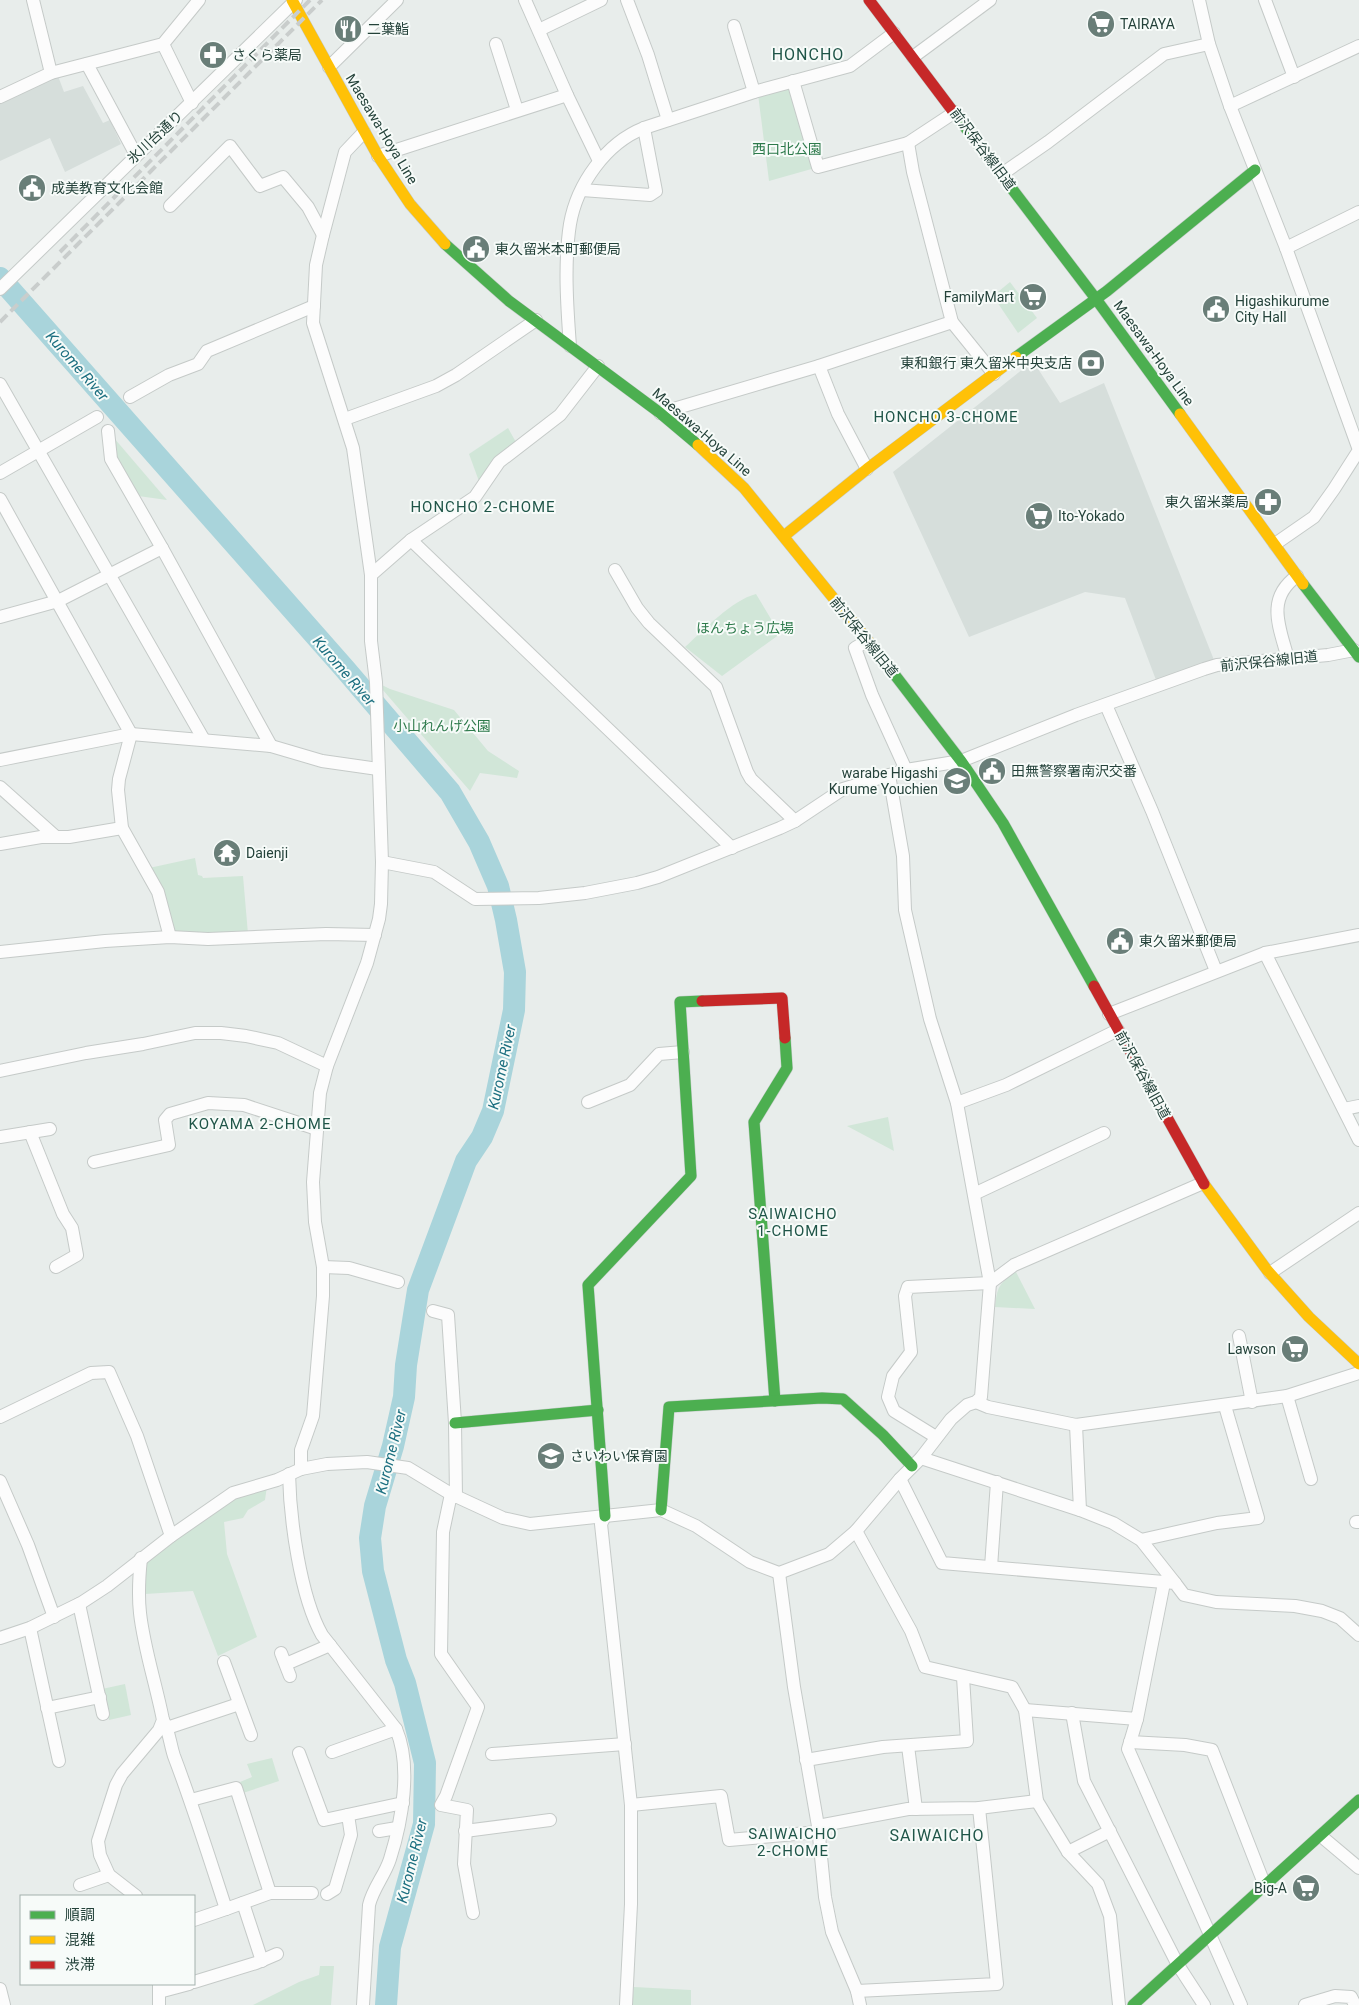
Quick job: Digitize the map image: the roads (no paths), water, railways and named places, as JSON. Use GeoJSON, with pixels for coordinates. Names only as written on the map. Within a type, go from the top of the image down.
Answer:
{"type":"FeatureCollection","features":[{"type":"Feature","properties":{"kind":"street"},"geometry":{"type":"LineString","coordinates":[[33,0],[51,74]]}},
{"type":"Feature","properties":{"kind":"street"},"geometry":{"type":"LineString","coordinates":[[0,97],[51,74],[163,44],[199,0]]}},
{"type":"Feature","properties":{"kind":"street"},"geometry":{"type":"LineString","coordinates":[[329,67],[397,0]]}},
{"type":"Feature","properties":{"kind":"street"},"geometry":{"type":"LineString","coordinates":[[525,0],[567,95],[599,161]]}},
{"type":"Feature","properties":{"kind":"street"},"geometry":{"type":"LineString","coordinates":[[627,0],[648,55],[668,120]]}},
{"type":"Feature","properties":{"kind":"street","name":"前沢保谷線旧道"},"geometry":{"type":"LineString","coordinates":[[869,0],[1096,299]]}},
{"type":"Feature","properties":{"kind":"street"},"geometry":{"type":"LineString","coordinates":[[913,57],[990,0]]}},
{"type":"Feature","properties":{"kind":"street"},"geometry":{"type":"LineString","coordinates":[[1199,0],[1209,44],[1230,106],[1286,248],[1358,442],[1359,450],[1314,517],[1275,544]]}},
{"type":"Feature","properties":{"kind":"street"},"geometry":{"type":"LineString","coordinates":[[1265,0],[1294,77]]}},
{"type":"Feature","properties":{"kind":"street","name":"Maesawa-Hoya Line"},"geometry":{"type":"LineString","coordinates":[[294,1],[378,156],[410,204],[441,240],[484,281],[660,413],[703,449],[744,488],[784,536],[867,469],[1038,340],[1096,299],[1297,576],[1357,652]]}},
{"type":"Feature","properties":{"kind":"street","name":"氷川台通り"},"geometry":{"type":"LineString","coordinates":[[0,289],[294,1]]}},
{"type":"Feature","properties":{"kind":"street"},"geometry":{"type":"LineString","coordinates":[[539,30],[597,1]]}},
{"type":"Feature","properties":{"kind":"street"},"geometry":{"type":"LineString","coordinates":[[734,26],[754,92]]}},
{"type":"Feature","properties":{"kind":"street"},"geometry":{"type":"LineString","coordinates":[[570,346],[567,297],[570,223],[582,190],[599,161],[628,134],[754,92],[850,66],[894,33]]}},
{"type":"Feature","properties":{"kind":"street"},"geometry":{"type":"LineString","coordinates":[[163,44],[192,103]]}},
{"type":"Feature","properties":{"kind":"street"},"geometry":{"type":"LineString","coordinates":[[496,44],[517,110]]}},
{"type":"Feature","properties":{"kind":"street"},"geometry":{"type":"LineString","coordinates":[[1002,174],[1048,142],[1164,54],[1209,44]]}},
{"type":"Feature","properties":{"kind":"street"},"geometry":{"type":"LineString","coordinates":[[1230,106],[1359,46]]}},
{"type":"Feature","properties":{"kind":"street"},"geometry":{"type":"LineString","coordinates":[[87,64],[136,155]]}},
{"type":"Feature","properties":{"kind":"street"},"geometry":{"type":"LineString","coordinates":[[793,81],[818,167],[908,143],[955,112]]}},
{"type":"Feature","properties":{"kind":"street"},"geometry":{"type":"LineString","coordinates":[[378,156],[567,95]]}},
{"type":"Feature","properties":{"kind":"street"},"geometry":{"type":"LineString","coordinates":[[582,190],[650,196],[656,190],[644,128]]}},
{"type":"Feature","properties":{"kind":"street"},"geometry":{"type":"LineString","coordinates":[[362,2005],[369,1905],[372,1893],[390,1860],[403,1803],[404,1769],[401,1740],[396,1729],[316,1625],[302,1574],[293,1521],[295,1472],[313,1416],[323,1296],[324,1267],[314,1203],[320,1093],[327,1066],[355,998],[375,935],[381,904],[382,862],[376,682],[371,641],[371,575],[361,498],[352,448],[345,419],[313,323],[316,265],[345,152],[364,132]]}},
{"type":"Feature","properties":{"kind":"street"},"geometry":{"type":"LineString","coordinates":[[908,143],[913,172],[952,322],[994,374]]}},
{"type":"Feature","properties":{"kind":"street"},"geometry":{"type":"LineString","coordinates":[[170,206],[230,146],[260,186],[283,177],[308,207],[323,235]]}},
{"type":"Feature","properties":{"kind":"street"},"geometry":{"type":"LineString","coordinates":[[1096,299],[1255,170]]}},
{"type":"Feature","properties":{"kind":"street"},"geometry":{"type":"LineString","coordinates":[[1286,248],[1359,212]]}},
{"type":"Feature","properties":{"kind":"street"},"geometry":{"type":"LineString","coordinates":[[130,397],[169,375],[198,364],[207,351],[314,306]]}},
{"type":"Feature","properties":{"kind":"street"},"geometry":{"type":"LineString","coordinates":[[345,419],[436,386],[456,376],[536,320]]}},
{"type":"Feature","properties":{"kind":"street"},"geometry":{"type":"LineString","coordinates":[[660,413],[820,366],[952,322]]}},
{"type":"Feature","properties":{"kind":"street"},"geometry":{"type":"LineString","coordinates":[[371,575],[411,540],[475,497],[499,462],[560,415],[598,366]]}},
{"type":"Feature","properties":{"kind":"street"},"geometry":{"type":"LineString","coordinates":[[820,366],[838,414],[867,469]]}},
{"type":"Feature","properties":{"kind":"street"},"geometry":{"type":"LineString","coordinates":[[0,384],[204,740]]}},
{"type":"Feature","properties":{"kind":"street"},"geometry":{"type":"LineString","coordinates":[[0,473],[98,417]]}},
{"type":"Feature","properties":{"kind":"street"},"geometry":{"type":"LineString","coordinates":[[108,431],[111,459],[271,746]]}},
{"type":"Feature","properties":{"kind":"street"},"geometry":{"type":"LineString","coordinates":[[0,499],[131,734],[119,778],[118,790],[122,828],[158,892],[170,936]]}},
{"type":"Feature","properties":{"kind":"street","name":"前沢保谷線旧道"},"geometry":{"type":"LineString","coordinates":[[784,536],[898,678],[961,761],[1003,824],[1061,925],[1203,1183],[1250,1249],[1270,1273],[1310,1317],[1359,1364]]}},
{"type":"Feature","properties":{"kind":"street"},"geometry":{"type":"LineString","coordinates":[[411,540],[732,848]]}},
{"type":"Feature","properties":{"kind":"street"},"geometry":{"type":"LineString","coordinates":[[0,616],[58,601],[162,548]]}},
{"type":"Feature","properties":{"kind":"street"},"geometry":{"type":"LineString","coordinates":[[616,570],[637,608],[649,624],[716,687],[751,779],[795,820]]}},
{"type":"Feature","properties":{"kind":"street"},"geometry":{"type":"LineString","coordinates":[[1288,659],[1276,610],[1287,583],[1297,576]]}},
{"type":"Feature","properties":{"kind":"street"},"geometry":{"type":"LineString","coordinates":[[867,641],[855,648],[872,695],[906,770]]}},
{"type":"Feature","properties":{"kind":"street","name":"前沢保谷線旧道"},"geometry":{"type":"LineString","coordinates":[[961,761],[1106,705],[1217,666],[1357,652]]}},
{"type":"Feature","properties":{"kind":"street"},"geometry":{"type":"LineString","coordinates":[[1106,705],[1152,811],[1216,971]]}},
{"type":"Feature","properties":{"kind":"street"},"geometry":{"type":"LineString","coordinates":[[0,760],[131,734],[271,746],[322,761],[378,769]]}},
{"type":"Feature","properties":{"kind":"street"},"geometry":{"type":"LineString","coordinates":[[382,862],[434,872],[475,899],[520,899],[585,893],[637,883],[732,848],[795,820],[843,789],[906,770],[961,761]]}},
{"type":"Feature","properties":{"kind":"street"},"geometry":{"type":"LineString","coordinates":[[0,1638],[54,1618],[79,1604],[107,1586],[171,1536],[234,1493],[277,1480],[295,1472],[327,1464],[371,1463],[408,1468],[453,1495],[502,1518],[530,1524],[661,1510],[696,1526],[750,1562],[779,1573],[829,1554],[856,1531],[936,1437],[967,1405],[976,1402],[982,1397],[990,1283],[957,1104],[930,1019],[905,910],[903,856],[889,775]]}},
{"type":"Feature","properties":{"kind":"street"},"geometry":{"type":"LineString","coordinates":[[0,787],[56,837]]}},
{"type":"Feature","properties":{"kind":"street"},"geometry":{"type":"LineString","coordinates":[[0,844],[40,837],[70,837],[122,828]]}},
{"type":"Feature","properties":{"kind":"street"},"geometry":{"type":"LineString","coordinates":[[0,952],[170,936],[208,939],[326,934],[375,935]]}},
{"type":"Feature","properties":{"kind":"street"},"geometry":{"type":"LineString","coordinates":[[1109,1014],[1265,953],[1359,935]]}},
{"type":"Feature","properties":{"kind":"street"},"geometry":{"type":"LineString","coordinates":[[1265,953],[1359,1140]]}},
{"type":"Feature","properties":{"kind":"street"},"geometry":{"type":"LineString","coordinates":[[626,2005],[632,1904],[631,1805],[601,1524],[605,1516],[588,1285],[691,1176],[680,1002],[782,998],[786,1068],[754,1122],[775,1401]]}},
{"type":"Feature","properties":{"kind":"street"},"geometry":{"type":"LineString","coordinates":[[957,1104],[1006,1085],[1118,1030]]}},
{"type":"Feature","properties":{"kind":"street"},"geometry":{"type":"LineString","coordinates":[[0,1071],[86,1053],[143,1044],[195,1032],[221,1033],[278,1043],[327,1066]]}},
{"type":"Feature","properties":{"kind":"street"},"geometry":{"type":"LineString","coordinates":[[588,1102],[630,1085],[659,1054],[683,1052]]}},
{"type":"Feature","properties":{"kind":"street"},"geometry":{"type":"LineString","coordinates":[[94,1162],[169,1145],[165,1120],[170,1114],[208,1103],[244,1105],[317,1129]]}},
{"type":"Feature","properties":{"kind":"street"},"geometry":{"type":"LineString","coordinates":[[1344,1109],[1359,1106]]}},
{"type":"Feature","properties":{"kind":"street"},"geometry":{"type":"LineString","coordinates":[[0,1138],[50,1129]]}},
{"type":"Feature","properties":{"kind":"street"},"geometry":{"type":"LineString","coordinates":[[30,1132],[63,1214],[72,1228],[77,1255],[56,1267]]}},
{"type":"Feature","properties":{"kind":"street"},"geometry":{"type":"LineString","coordinates":[[974,1194],[1104,1133]]}},
{"type":"Feature","properties":{"kind":"street"},"geometry":{"type":"LineString","coordinates":[[936,1437],[894,1411],[888,1397],[892,1376],[911,1352],[905,1296],[908,1287],[990,1283],[1014,1266],[1203,1183]]}},
{"type":"Feature","properties":{"kind":"street"},"geometry":{"type":"LineString","coordinates":[[1270,1273],[1359,1213]]}},
{"type":"Feature","properties":{"kind":"street"},"geometry":{"type":"LineString","coordinates":[[324,1267],[349,1268],[398,1282]]}},
{"type":"Feature","properties":{"kind":"street"},"geometry":{"type":"LineString","coordinates":[[433,1311],[448,1315],[455,1423],[453,1495],[444,1532],[441,1654],[478,1707],[441,1805],[467,1810],[464,1864],[473,1913]]}},
{"type":"Feature","properties":{"kind":"street"},"geometry":{"type":"LineString","coordinates":[[1239,1336],[1252,1402]]}},
{"type":"Feature","properties":{"kind":"street"},"geometry":{"type":"LineString","coordinates":[[0,1417],[91,1373],[109,1372],[137,1436],[171,1536]]}},
{"type":"Feature","properties":{"kind":"street"},"geometry":{"type":"LineString","coordinates":[[976,1402],[988,1407],[1076,1425],[1287,1396],[1359,1373]]}},
{"type":"Feature","properties":{"kind":"street"},"geometry":{"type":"LineString","coordinates":[[1287,1396],[1311,1479]]}},
{"type":"Feature","properties":{"kind":"street"},"geometry":{"type":"LineString","coordinates":[[661,1510],[669,1407],[822,1398],[843,1399],[916,1462],[997,1482],[1113,1522],[1141,1540],[1170,1583],[1184,1595],[1216,1602],[1295,1606],[1322,1611],[1340,1618],[1359,1635]]}},
{"type":"Feature","properties":{"kind":"street"},"geometry":{"type":"LineString","coordinates":[[1141,1540],[1217,1523],[1258,1518],[1225,1406]]}},
{"type":"Feature","properties":{"kind":"street"},"geometry":{"type":"LineString","coordinates":[[455,1423],[598,1410]]}},
{"type":"Feature","properties":{"kind":"street"},"geometry":{"type":"LineString","coordinates":[[1076,1425],[1080,1510]]}},
{"type":"Feature","properties":{"kind":"street"},"geometry":{"type":"LineString","coordinates":[[900,1479],[942,1563],[1170,1583]]}},
{"type":"Feature","properties":{"kind":"street"},"geometry":{"type":"LineString","coordinates":[[0,1481],[28,1545],[54,1618]]}},
{"type":"Feature","properties":{"kind":"street"},"geometry":{"type":"LineString","coordinates":[[991,1567],[997,1482]]}},
{"type":"Feature","properties":{"kind":"street"},"geometry":{"type":"LineString","coordinates":[[856,1531],[910,1631],[926,1667],[1012,1688],[1025,1710],[1037,1801],[1068,1852],[1098,1884],[1110,1916],[1119,2005]]}},
{"type":"Feature","properties":{"kind":"street"},"geometry":{"type":"LineString","coordinates":[[141,1558],[139,1580],[140,1611],[148,1658],[169,1742],[191,1800],[226,1908]]}},
{"type":"Feature","properties":{"kind":"street"},"geometry":{"type":"LineString","coordinates":[[779,1573],[794,1687],[818,1829],[825,1897],[832,1932],[857,1991],[860,2005]]}},
{"type":"Feature","properties":{"kind":"street"},"geometry":{"type":"LineString","coordinates":[[1170,1583],[1128,1749],[1240,2005]]}},
{"type":"Feature","properties":{"kind":"street"},"geometry":{"type":"LineString","coordinates":[[79,1604],[103,1714]]}},
{"type":"Feature","properties":{"kind":"street"},"geometry":{"type":"LineString","coordinates":[[30,1628],[59,1760]]}},
{"type":"Feature","properties":{"kind":"street"},"geometry":{"type":"LineString","coordinates":[[285,1664],[330,1645]]}},
{"type":"Feature","properties":{"kind":"street"},"geometry":{"type":"LineString","coordinates":[[224,1662],[251,1735]]}},
{"type":"Feature","properties":{"kind":"street"},"geometry":{"type":"LineString","coordinates":[[806,1760],[883,1747],[967,1741],[962,1677]]}},
{"type":"Feature","properties":{"kind":"street"},"geometry":{"type":"LineString","coordinates":[[47,1708],[100,1697]]}},
{"type":"Feature","properties":{"kind":"street"},"geometry":{"type":"LineString","coordinates":[[135,1895],[109,1875],[100,1855],[98,1841],[116,1786],[122,1774],[165,1724],[239,1704]]}},
{"type":"Feature","properties":{"kind":"street"},"geometry":{"type":"LineString","coordinates":[[1025,1710],[1137,1719]]}},
{"type":"Feature","properties":{"kind":"street"},"geometry":{"type":"LineString","coordinates":[[1072,1714],[1084,1781],[1178,1965],[1204,2005]]}},
{"type":"Feature","properties":{"kind":"street"},"geometry":{"type":"LineString","coordinates":[[332,1752],[396,1729]]}},
{"type":"Feature","properties":{"kind":"street"},"geometry":{"type":"LineString","coordinates":[[1130,1742],[1185,1745],[1212,1750],[1265,1886]]}},
{"type":"Feature","properties":{"kind":"street"},"geometry":{"type":"LineString","coordinates":[[492,1754],[625,1744]]}},
{"type":"Feature","properties":{"kind":"street"},"geometry":{"type":"LineString","coordinates":[[908,1746],[916,1809]]}},
{"type":"Feature","properties":{"kind":"street"},"geometry":{"type":"LineString","coordinates":[[299,1753],[324,1820],[403,1803]]}},
{"type":"Feature","properties":{"kind":"street"},"geometry":{"type":"LineString","coordinates":[[191,1800],[236,1788],[270,1893]]}},
{"type":"Feature","properties":{"kind":"street"},"geometry":{"type":"LineString","coordinates":[[631,1805],[721,1796],[729,1840],[818,1829],[916,1809],[979,1808],[1037,1801]]}},
{"type":"Feature","properties":{"kind":"street"},"geometry":{"type":"LineString","coordinates":[[1133,2005],[1359,1800]]}},
{"type":"Feature","properties":{"kind":"street"},"geometry":{"type":"LineString","coordinates":[[857,1991],[997,1984],[979,1808]]}},
{"type":"Feature","properties":{"kind":"street"},"geometry":{"type":"LineString","coordinates":[[327,1894],[335,1889],[351,1835],[348,1815]]}},
{"type":"Feature","properties":{"kind":"street"},"geometry":{"type":"LineString","coordinates":[[465,1831],[550,1820]]}},
{"type":"Feature","properties":{"kind":"street"},"geometry":{"type":"LineString","coordinates":[[379,1831],[397,1828]]}},
{"type":"Feature","properties":{"kind":"street"},"geometry":{"type":"LineString","coordinates":[[1068,1852],[1110,1831]]}},
{"type":"Feature","properties":{"kind":"street"},"geometry":{"type":"LineString","coordinates":[[1321,1836],[1359,1868]]}},
{"type":"Feature","properties":{"kind":"street"},"geometry":{"type":"LineString","coordinates":[[80,1885],[109,1875]]}},
{"type":"Feature","properties":{"kind":"street"},"geometry":{"type":"LineString","coordinates":[[195,1920],[270,1893],[312,1893]]}},
{"type":"Feature","properties":{"kind":"street"},"geometry":{"type":"LineString","coordinates":[[243,1903],[262,1961]]}},
{"type":"Feature","properties":{"kind":"street"},"geometry":{"type":"LineString","coordinates":[[195,1982],[262,1961],[277,1954]]}},
{"type":"Feature","properties":{"kind":"street"},"geometry":{"type":"LineString","coordinates":[[159,1994],[187,1985]]}},
{"type":"Feature","properties":{"kind":"street"},"geometry":{"type":"LineString","coordinates":[[0,1989],[4,2005]]}},
{"type":"Feature","properties":{"kind":"street"},"geometry":{"type":"LineString","coordinates":[[1304,2005],[1335,1996],[1351,1998],[1355,2005]]}},
{"type":"Feature","properties":{"kind":"waterway","name":"Kurome River"},"geometry":{"type":"LineString","coordinates":[[0,278],[344,668],[450,792],[479,842],[498,886],[506,920],[515,972],[514,1010],[493,1111],[482,1137],[466,1161],[418,1290],[406,1365],[404,1397],[393,1446],[375,1506],[370,1538],[373,1571],[396,1660],[405,1683],[425,1763],[424,1824],[390,1947],[386,2005]]}},
{"type":"Feature","properties":{"kind":"railway"},"geometry":{"type":"LineString","coordinates":[[60,252],[310,0]]}},
{"type":"Feature","properties":{"kind":"railway"},"geometry":{"type":"LineString","coordinates":[[0,322],[322,0]]}},
{"type":"Feature","properties":{"kind":"place","name":"TAIRAYA"},"geometry":{"type":"Point","coordinates":[1101,24]}},
{"type":"Feature","properties":{"kind":"place","name":"二葉鮨"},"geometry":{"type":"Point","coordinates":[348,29]}},
{"type":"Feature","properties":{"kind":"place","name":"さくら薬局"},"geometry":{"type":"Point","coordinates":[213,55]}},
{"type":"Feature","properties":{"kind":"place","name":"成美教育文化会館"},"geometry":{"type":"Point","coordinates":[32,188]}},
{"type":"Feature","properties":{"kind":"place","name":"東久留米本町郵便局"},"geometry":{"type":"Point","coordinates":[476,249]}},
{"type":"Feature","properties":{"kind":"place","name":"FamilyMart"},"geometry":{"type":"Point","coordinates":[1033,297]}},
{"type":"Feature","properties":{"kind":"place","name":"Higashikurume City Hall"},"geometry":{"type":"Point","coordinates":[1216,309]}},
{"type":"Feature","properties":{"kind":"place","name":"東和銀行 東久留米中央支店"},"geometry":{"type":"Point","coordinates":[1091,363]}},
{"type":"Feature","properties":{"kind":"place","name":"東久留米薬局"},"geometry":{"type":"Point","coordinates":[1268,502]}},
{"type":"Feature","properties":{"kind":"place","name":"Ito-Yokado"},"geometry":{"type":"Point","coordinates":[1039,516]}},
{"type":"Feature","properties":{"kind":"place","name":"田無警察署南沢交番"},"geometry":{"type":"Point","coordinates":[992,771]}},
{"type":"Feature","properties":{"kind":"place","name":"warabe Higashi Kurume Youchien"},"geometry":{"type":"Point","coordinates":[957,781]}},
{"type":"Feature","properties":{"kind":"place","name":"Daienji"},"geometry":{"type":"Point","coordinates":[227,853]}},
{"type":"Feature","properties":{"kind":"place","name":"東久留米郵便局"},"geometry":{"type":"Point","coordinates":[1120,941]}},
{"type":"Feature","properties":{"kind":"place","name":"Lawson"},"geometry":{"type":"Point","coordinates":[1295,1349]}},
{"type":"Feature","properties":{"kind":"place","name":"さいわい保育園"},"geometry":{"type":"Point","coordinates":[551,1456]}},
{"type":"Feature","properties":{"kind":"place","name":"Big-A"},"geometry":{"type":"Point","coordinates":[1306,1888]}},
{"type":"Feature","properties":{"kind":"district","name":"HONCHO"},"geometry":{"type":"Point","coordinates":[808,54]}},
{"type":"Feature","properties":{"kind":"district","name":"HONCHO 3-CHOME"},"geometry":{"type":"Point","coordinates":[946,417]}},
{"type":"Feature","properties":{"kind":"district","name":"HONCHO 2-CHOME"},"geometry":{"type":"Point","coordinates":[483,507]}},
{"type":"Feature","properties":{"kind":"district","name":"KOYAMA 2-CHOME"},"geometry":{"type":"Point","coordinates":[260,1124]}},
{"type":"Feature","properties":{"kind":"district","name":"SAIWAICHO 1-CHOME"},"geometry":{"type":"Point","coordinates":[793,1222]}},
{"type":"Feature","properties":{"kind":"district","name":"SAIWAICHO"},"geometry":{"type":"Point","coordinates":[937,1835]}},
{"type":"Feature","properties":{"kind":"district","name":"SAIWAICHO 2-CHOME"},"geometry":{"type":"Point","coordinates":[793,1842]}},
{"type":"Feature","properties":{"kind":"park label","name":"西口北公園"},"geometry":{"type":"Point","coordinates":[787,149]}},
{"type":"Feature","properties":{"kind":"park label","name":"ほんちょう広場"},"geometry":{"type":"Point","coordinates":[745,628]}},
{"type":"Feature","properties":{"kind":"park label","name":"小山れんげ公園"},"geometry":{"type":"Point","coordinates":[442,726]}}]}
